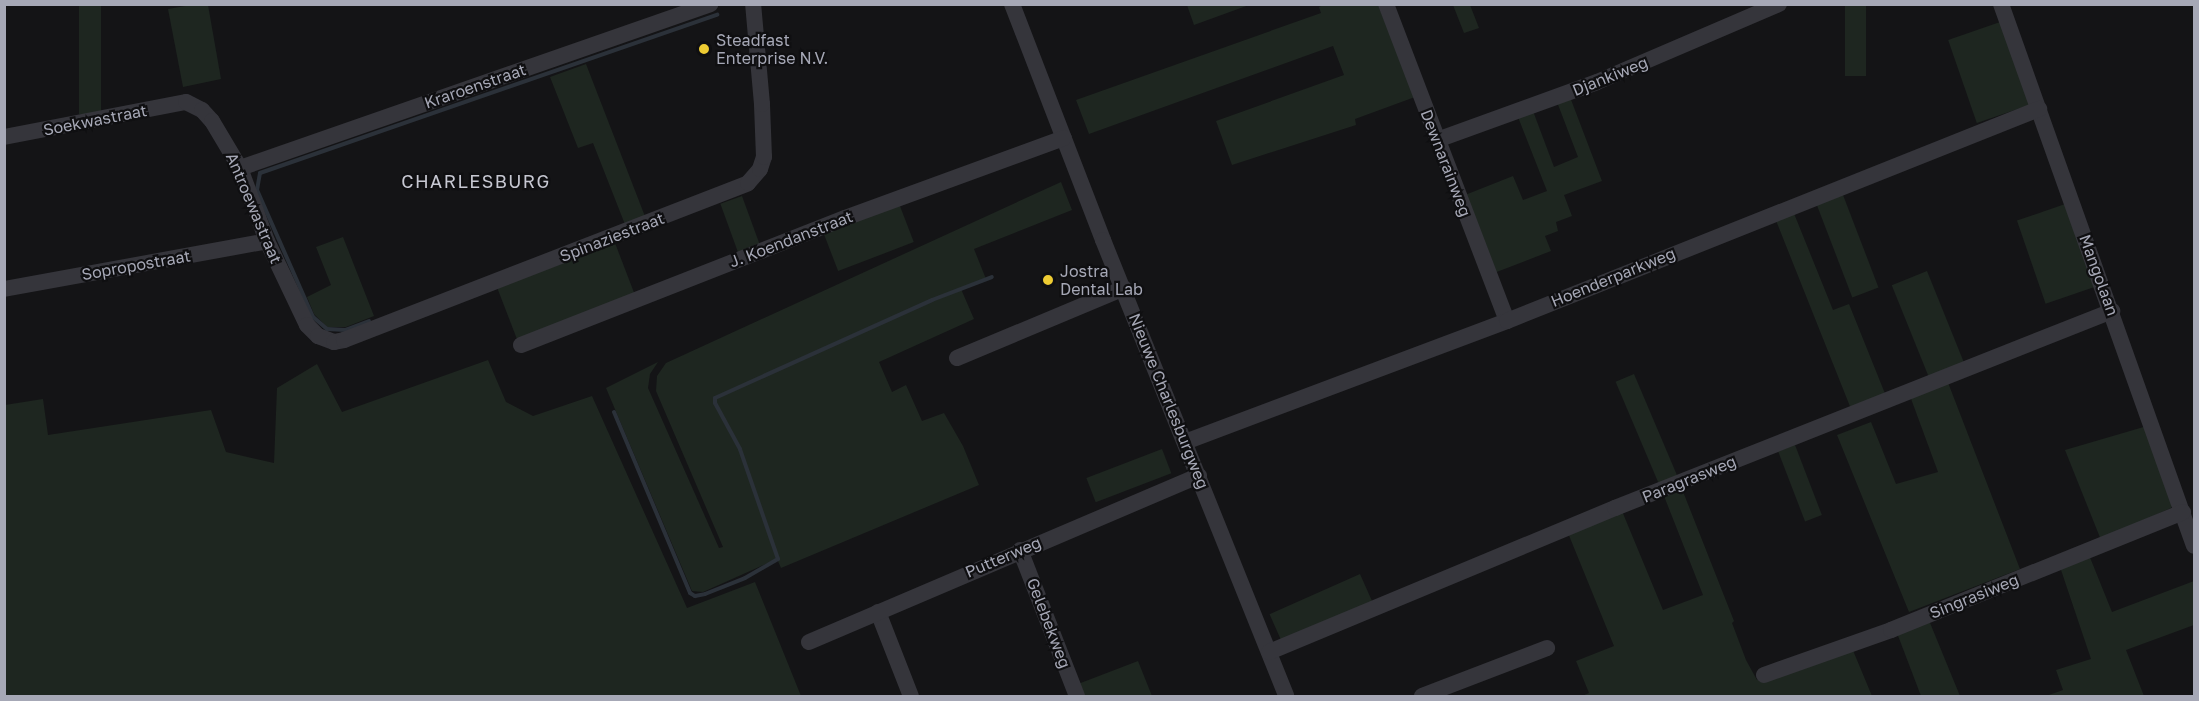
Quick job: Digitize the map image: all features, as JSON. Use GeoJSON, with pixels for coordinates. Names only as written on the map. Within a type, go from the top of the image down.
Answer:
{"type":"FeatureCollection","features":[{"type":"Feature","properties":{"kind":"street","name":"Kraroenstraat"},"geometry":{"type":"LineString","coordinates":[[240,168],[710,4]]}},
{"type":"Feature","properties":{"kind":"street","name":"Spinaziestraat"},"geometry":{"type":"LineString","coordinates":[[307,325],[318,336],[334,342],[362,335],[748,183],[760,169],[764,157],[762,104],[753,4]]}},
{"type":"Feature","properties":{"kind":"street","name":"Nieuwe Charlesburgweg"},"geometry":{"type":"LineString","coordinates":[[1012,4],[1286,696]]}},
{"type":"Feature","properties":{"kind":"street","name":"Dewnarainweg"},"geometry":{"type":"LineString","coordinates":[[1386,4],[1507,321]]}},
{"type":"Feature","properties":{"kind":"street","name":"Djankiweg"},"geometry":{"type":"LineString","coordinates":[[1437,140],[1597,82],[1779,4]]}},
{"type":"Feature","properties":{"kind":"street","name":"Mangolaan"},"geometry":{"type":"LineString","coordinates":[[2001,4],[2194,546]]}},
{"type":"Feature","properties":{"kind":"street","name":"Antroewastraat"},"geometry":{"type":"LineString","coordinates":[[186,102],[201,110],[212,121],[240,168],[267,241],[307,325]]}},
{"type":"Feature","properties":{"kind":"street","name":"Soekwastraat"},"geometry":{"type":"LineString","coordinates":[[4,137],[186,102]]}},
{"type":"Feature","properties":{"kind":"street","name":"Hoenderparkweg"},"geometry":{"type":"LineString","coordinates":[[1185,441],[1507,321],[2039,109]]}},
{"type":"Feature","properties":{"kind":"street","name":"J. Koendanstraat"},"geometry":{"type":"LineString","coordinates":[[521,345],[845,218],[1064,138]]}},
{"type":"Feature","properties":{"kind":"street","name":"Sopropostraat"},"geometry":{"type":"LineString","coordinates":[[4,289],[267,241]]}},
{"type":"Feature","properties":{"kind":"street"},"geometry":{"type":"LineString","coordinates":[[957,358],[1124,288]]}},
{"type":"Feature","properties":{"kind":"street","name":"Paragrasweg"},"geometry":{"type":"LineString","coordinates":[[1269,652],[1596,516],[2112,312]]}},
{"type":"Feature","properties":{"kind":"street","name":"Putterweg"},"geometry":{"type":"LineString","coordinates":[[809,642],[1020,549],[1199,476]]}},
{"type":"Feature","properties":{"kind":"street","name":"Singrasiweg"},"geometry":{"type":"LineString","coordinates":[[1764,675],[1891,630],[2183,512]]}},
{"type":"Feature","properties":{"kind":"street","name":"Gelebekweg"},"geometry":{"type":"LineString","coordinates":[[1020,549],[1077,696]]}},
{"type":"Feature","properties":{"kind":"street"},"geometry":{"type":"LineString","coordinates":[[878,612],[910,696]]}},
{"type":"Feature","properties":{"kind":"street"},"geometry":{"type":"LineString","coordinates":[[1422,696],[1547,648]]}},
{"type":"Feature","properties":{"kind":"shaded area"},"geometry":{"type":"Polygon","coordinates":[[[1325,4],[1378,5],[1415,97],[1355,119],[1356,125],[1232,165],[1216,121],[1344,75],[1333,46],[1089,134],[1076,100],[1321,13],[1319,7],[1325,4]]]}},
{"type":"Feature","properties":{"kind":"shaded area"},"geometry":{"type":"Polygon","coordinates":[[[79,5],[101,5],[101,114],[79,114],[79,5]]]}},
{"type":"Feature","properties":{"kind":"shaded area"},"geometry":{"type":"Polygon","coordinates":[[[208,5],[221,79],[183,87],[168,9],[208,5]]]}},
{"type":"Feature","properties":{"kind":"shaded area"},"geometry":{"type":"Polygon","coordinates":[[[1187,5],[1249,5],[1194,25],[1187,5]]]}},
{"type":"Feature","properties":{"kind":"shaded area"},"geometry":{"type":"Polygon","coordinates":[[[1453,5],[1470,5],[1479,28],[1464,33],[1453,5]]]}},
{"type":"Feature","properties":{"kind":"shaded area"},"geometry":{"type":"Polygon","coordinates":[[[1845,5],[1866,5],[1866,76],[1845,76],[1845,5]]]}},
{"type":"Feature","properties":{"kind":"shaded area"},"geometry":{"type":"Polygon","coordinates":[[[2003,21],[2032,104],[1977,123],[1948,40],[2003,21]]]}},
{"type":"Feature","properties":{"kind":"shaded area"},"geometry":{"type":"Polygon","coordinates":[[[586,64],[646,219],[626,227],[593,143],[578,148],[550,77],[586,64]]]}},
{"type":"Feature","properties":{"kind":"shaded area"},"geometry":{"type":"Polygon","coordinates":[[[1570,97],[1602,181],[1564,195],[1572,216],[1556,222],[1558,231],[1545,236],[1551,251],[1494,273],[1465,195],[1513,176],[1523,200],[1547,191],[1518,117],[1533,111],[1554,167],[1578,157],[1557,102],[1570,97]]]}},
{"type":"Feature","properties":{"kind":"shaded area"},"geometry":{"type":"Polygon","coordinates":[[[1061,182],[1072,210],[974,249],[986,279],[961,289],[974,319],[879,362],[892,392],[906,385],[922,421],[944,413],[963,446],[979,485],[781,568],[777,559],[703,592],[692,591],[606,388],[658,362],[650,374],[648,388],[719,548],[723,547],[656,391],[657,376],[666,363],[1061,182]]]}},
{"type":"Feature","properties":{"kind":"shaded area"},"geometry":{"type":"Polygon","coordinates":[[[1843,195],[1878,287],[1852,297],[1817,205],[1843,195]]]}},
{"type":"Feature","properties":{"kind":"shaded area"},"geometry":{"type":"Polygon","coordinates":[[[742,196],[760,245],[738,253],[720,204],[742,196]]]}},
{"type":"Feature","properties":{"kind":"shaded area"},"geometry":{"type":"Polygon","coordinates":[[[898,201],[914,242],[838,271],[822,230],[898,201]]]}},
{"type":"Feature","properties":{"kind":"shaded area"},"geometry":{"type":"Polygon","coordinates":[[[2068,203],[2097,286],[2046,304],[2017,221],[2068,203]]]}},
{"type":"Feature","properties":{"kind":"shaded area"},"geometry":{"type":"Polygon","coordinates":[[[1793,211],[1833,310],[1849,304],[1886,396],[1851,409],[1775,218],[1793,211]]]}},
{"type":"Feature","properties":{"kind":"shaded area"},"geometry":{"type":"Polygon","coordinates":[[[343,237],[374,316],[346,327],[327,327],[314,314],[307,297],[331,285],[316,247],[343,237]]]}},
{"type":"Feature","properties":{"kind":"shaded area"},"geometry":{"type":"Polygon","coordinates":[[[615,243],[635,296],[518,341],[497,288],[615,243]]]}},
{"type":"Feature","properties":{"kind":"shaded area"},"geometry":{"type":"Polygon","coordinates":[[[1927,271],[1965,365],[1930,379],[1892,285],[1927,271]]]}},
{"type":"Feature","properties":{"kind":"shaded area"},"geometry":{"type":"Polygon","coordinates":[[[488,360],[506,402],[533,416],[592,396],[687,608],[755,582],[801,696],[5,696],[5,405],[43,399],[48,435],[211,410],[226,452],[274,463],[277,388],[317,364],[342,412],[488,360]]]}},
{"type":"Feature","properties":{"kind":"shaded area"},"geometry":{"type":"Polygon","coordinates":[[[1634,374],[1678,477],[1659,485],[1616,382],[1634,374]]]}},
{"type":"Feature","properties":{"kind":"shaded area"},"geometry":{"type":"Polygon","coordinates":[[[1947,380],[2020,569],[1909,612],[1837,435],[1871,422],[1896,484],[1938,472],[1910,396],[1947,380]]]}},
{"type":"Feature","properties":{"kind":"shaded area"},"geometry":{"type":"Polygon","coordinates":[[[2147,426],[2173,500],[2171,508],[2101,540],[2065,450],[2147,426]]]}},
{"type":"Feature","properties":{"kind":"shaded area"},"geometry":{"type":"Polygon","coordinates":[[[1795,445],[1822,515],[1805,521],[1778,451],[1795,445]]]}},
{"type":"Feature","properties":{"kind":"shaded area"},"geometry":{"type":"Polygon","coordinates":[[[1162,449],[1171,473],[1096,502],[1086,478],[1162,449]]]}},
{"type":"Feature","properties":{"kind":"shaded area"},"geometry":{"type":"Polygon","coordinates":[[[1682,489],[1734,621],[1732,623],[1746,660],[1757,680],[1852,648],[1872,696],[1582,696],[1589,693],[1576,661],[1614,646],[1568,533],[1622,511],[1663,610],[1703,595],[1664,496],[1682,489]]]}},
{"type":"Feature","properties":{"kind":"shaded area"},"geometry":{"type":"Polygon","coordinates":[[[2089,555],[2112,612],[2194,581],[2194,625],[2126,650],[2144,696],[2046,696],[2063,690],[2056,670],[2091,659],[2060,567],[2089,555]]]}},
{"type":"Feature","properties":{"kind":"shaded area"},"geometry":{"type":"Polygon","coordinates":[[[1360,574],[1373,603],[1283,644],[1270,614],[1360,574]]]}},
{"type":"Feature","properties":{"kind":"shaded area"},"geometry":{"type":"Polygon","coordinates":[[[1928,618],[1960,696],[1921,696],[1897,633],[1928,618]]]}},
{"type":"Feature","properties":{"kind":"shaded area"},"geometry":{"type":"Polygon","coordinates":[[[1138,661],[1152,696],[1083,696],[1078,684],[1138,661]]]}},
{"type":"Feature","properties":{"kind":"waterway"},"geometry":{"type":"LineString","coordinates":[[369,321],[346,330],[327,329],[313,317],[257,190],[260,173],[717,15]]}},
{"type":"Feature","properties":{"kind":"waterway"},"geometry":{"type":"LineString","coordinates":[[614,412],[690,593],[695,596],[705,594],[745,578],[778,559],[740,449],[715,403],[715,398],[932,300],[992,277]]}},
{"type":"Feature","properties":{"kind":"place","name":"Steadfast Enterprise N.V."},"geometry":{"type":"Point","coordinates":[704,49]}},
{"type":"Feature","properties":{"kind":"place","name":"Jostra Dental Lab"},"geometry":{"type":"Point","coordinates":[1048,280]}},
{"type":"Feature","properties":{"kind":"district","name":"CHARLESBURG"},"geometry":{"type":"Point","coordinates":[476,181]}}]}
